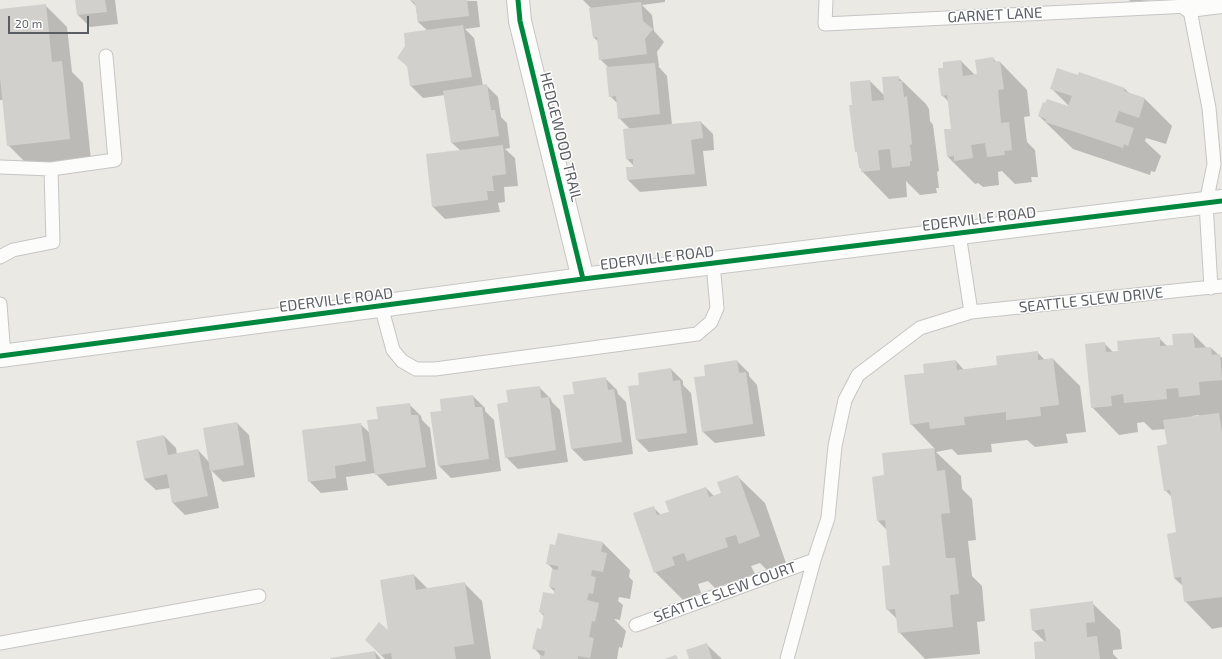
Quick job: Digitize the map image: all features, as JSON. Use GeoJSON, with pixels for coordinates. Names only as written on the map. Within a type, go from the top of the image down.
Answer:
{"type":"FeatureCollection","features":[{"type":"Feature","properties":{"kind":"street","name":"HEDGEWOOD TRAIL"},"geometry":{"type":"LineString","coordinates":[[518,0],[520,21],[583,279]]}},
{"type":"Feature","properties":{"kind":"street"},"geometry":{"type":"LineString","coordinates":[[1189,3],[1222,2]]}},
{"type":"Feature","properties":{"kind":"street","name":"EDERVILLE ROAD"},"geometry":{"type":"LineString","coordinates":[[2,356],[583,279],[1214,202]]}},
{"type":"Feature","properties":{"kind":"lane","name":"GARNET LANE"},"geometry":{"type":"LineString","coordinates":[[826,0],[825,24],[1189,3]]}},
{"type":"Feature","properties":{"kind":"lane","name":"SEATTLE SLEW DRIVE"},"geometry":{"type":"LineString","coordinates":[[787,659],[814,560],[828,518],[835,446],[845,400],[858,375],[920,328],[971,312],[1217,287],[1214,164],[1209,108],[1189,3]]}},
{"type":"Feature","properties":{"kind":"lane"},"geometry":{"type":"LineString","coordinates":[[0,167],[50,169],[115,160],[106,56]]}},
{"type":"Feature","properties":{"kind":"lane"},"geometry":{"type":"LineString","coordinates":[[0,257],[13,250],[53,242],[50,169]]}},
{"type":"Feature","properties":{"kind":"lane"},"geometry":{"type":"LineString","coordinates":[[959,234],[971,312]]}},
{"type":"Feature","properties":{"kind":"lane"},"geometry":{"type":"LineString","coordinates":[[381,306],[393,350],[402,361],[416,369],[435,369],[697,334],[711,322],[717,308],[713,264]]}},
{"type":"Feature","properties":{"kind":"lane"},"geometry":{"type":"LineString","coordinates":[[0,304],[2,356]]}},
{"type":"Feature","properties":{"kind":"lane","name":"SEATTLE SLEW COURT"},"geometry":{"type":"LineString","coordinates":[[636,625],[814,560]]}},
{"type":"Feature","properties":{"kind":"lane"},"geometry":{"type":"LineString","coordinates":[[0,643],[258,596]]}},
{"type":"Feature","properties":{"kind":"building"},"geometry":{"type":"Polygon","coordinates":[[[75,0],[105,0],[107,12],[77,15],[75,0]]]}},
{"type":"Feature","properties":{"kind":"building"},"geometry":{"type":"Polygon","coordinates":[[[410,0],[467,0],[469,16],[418,22],[415,3],[410,0]]]}},
{"type":"Feature","properties":{"kind":"building"},"geometry":{"type":"Polygon","coordinates":[[[641,2],[643,21],[653,29],[645,39],[647,54],[599,60],[597,37],[593,38],[589,8],[641,2]]]}},
{"type":"Feature","properties":{"kind":"building"},"geometry":{"type":"Polygon","coordinates":[[[46,4],[52,62],[62,61],[70,139],[7,146],[0,77],[0,9],[46,4]]]}},
{"type":"Feature","properties":{"kind":"building"},"geometry":{"type":"Polygon","coordinates":[[[463,25],[472,77],[410,86],[407,66],[397,58],[405,46],[404,33],[463,25]]]}},
{"type":"Feature","properties":{"kind":"building"},"geometry":{"type":"Polygon","coordinates":[[[993,57],[994,62],[1000,61],[1004,89],[998,90],[1001,123],[1009,122],[1012,150],[1004,151],[1005,155],[987,157],[985,143],[971,145],[973,158],[954,161],[954,156],[947,157],[944,129],[951,129],[947,95],[941,96],[938,68],[943,68],[943,62],[961,60],[963,76],[977,74],[975,60],[993,57]]]}},
{"type":"Feature","properties":{"kind":"building"},"geometry":{"type":"Polygon","coordinates":[[[655,63],[660,114],[618,119],[616,96],[609,97],[606,67],[655,63]]]}},
{"type":"Feature","properties":{"kind":"building"},"geometry":{"type":"Polygon","coordinates":[[[1057,68],[1078,75],[1079,72],[1125,88],[1124,91],[1145,98],[1139,118],[1119,111],[1115,122],[1134,128],[1128,146],[1124,144],[1123,148],[1045,122],[1046,119],[1038,116],[1043,102],[1045,103],[1047,99],[1068,106],[1072,96],[1050,89],[1057,68]]]}},
{"type":"Feature","properties":{"kind":"building"},"geometry":{"type":"Polygon","coordinates":[[[899,76],[899,81],[902,81],[904,97],[907,96],[912,144],[910,145],[912,161],[910,161],[910,166],[892,168],[890,149],[878,150],[880,170],[861,172],[857,152],[855,152],[849,105],[852,105],[850,82],[870,80],[872,101],[884,100],[882,77],[899,76]]]}},
{"type":"Feature","properties":{"kind":"building"},"geometry":{"type":"Polygon","coordinates":[[[487,84],[491,110],[495,110],[499,136],[451,143],[443,91],[487,84]]]}},
{"type":"Feature","properties":{"kind":"building"},"geometry":{"type":"Polygon","coordinates":[[[701,121],[703,138],[691,140],[695,174],[627,180],[626,167],[633,167],[633,159],[626,159],[623,129],[701,121]]]}},
{"type":"Feature","properties":{"kind":"building"},"geometry":{"type":"Polygon","coordinates":[[[503,145],[506,174],[492,176],[494,191],[487,191],[488,200],[432,207],[426,154],[503,145]]]}},
{"type":"Feature","properties":{"kind":"building"},"geometry":{"type":"Polygon","coordinates":[[[1193,333],[1195,348],[1211,347],[1212,355],[1220,354],[1222,380],[1199,382],[1200,395],[1179,397],[1178,388],[1166,389],[1167,399],[1124,403],[1123,394],[1111,396],[1112,406],[1091,408],[1085,344],[1105,342],[1106,352],[1118,351],[1117,341],[1160,337],[1160,346],[1173,345],[1172,334],[1193,333]]]}},
{"type":"Feature","properties":{"kind":"building"},"geometry":{"type":"Polygon","coordinates":[[[1038,351],[1038,360],[1053,358],[1059,405],[1040,407],[1041,416],[1006,420],[1006,412],[964,417],[965,425],[930,429],[929,422],[910,425],[904,375],[924,373],[923,364],[956,360],[957,370],[997,365],[996,356],[1038,351]]]}},
{"type":"Feature","properties":{"kind":"building"},"geometry":{"type":"Polygon","coordinates":[[[737,360],[739,373],[746,372],[753,424],[702,432],[694,377],[705,376],[704,365],[737,360]]]}},
{"type":"Feature","properties":{"kind":"building"},"geometry":{"type":"Polygon","coordinates":[[[671,368],[673,381],[680,380],[687,433],[636,440],[628,386],[639,385],[638,373],[671,368]]]}},
{"type":"Feature","properties":{"kind":"building"},"geometry":{"type":"Polygon","coordinates":[[[606,377],[608,390],[614,389],[622,442],[571,449],[563,395],[574,394],[572,382],[606,377]]]}},
{"type":"Feature","properties":{"kind":"building"},"geometry":{"type":"Polygon","coordinates":[[[540,386],[541,398],[549,397],[556,450],[505,458],[497,404],[508,402],[506,390],[540,386]]]}},
{"type":"Feature","properties":{"kind":"building"},"geometry":{"type":"Polygon","coordinates":[[[473,395],[475,407],[482,407],[489,459],[438,466],[430,412],[441,411],[440,399],[473,395]]]}},
{"type":"Feature","properties":{"kind":"building"},"geometry":{"type":"Polygon","coordinates":[[[410,403],[411,415],[418,415],[426,467],[375,475],[367,420],[378,419],[376,407],[410,403]]]}},
{"type":"Feature","properties":{"kind":"building"},"geometry":{"type":"Polygon","coordinates":[[[1219,413],[1222,433],[1222,597],[1184,602],[1181,577],[1174,578],[1167,534],[1176,532],[1170,490],[1164,491],[1157,446],[1167,444],[1163,420],[1219,413]]]}},
{"type":"Feature","properties":{"kind":"building"},"geometry":{"type":"Polygon","coordinates":[[[237,422],[244,465],[210,471],[203,428],[237,422]]]}},
{"type":"Feature","properties":{"kind":"building"},"geometry":{"type":"Polygon","coordinates":[[[361,423],[366,461],[335,466],[336,478],[308,482],[302,430],[361,423]]]}},
{"type":"Feature","properties":{"kind":"building"},"geometry":{"type":"Polygon","coordinates":[[[164,435],[168,455],[198,449],[208,496],[172,503],[167,474],[144,479],[136,441],[164,435]]]}},
{"type":"Feature","properties":{"kind":"building"},"geometry":{"type":"Polygon","coordinates":[[[934,448],[937,471],[945,470],[950,513],[941,514],[946,558],[955,558],[959,594],[950,595],[953,627],[898,633],[895,609],[886,610],[882,566],[890,565],[885,520],[877,521],[872,477],[884,475],[882,453],[934,448]]]}},
{"type":"Feature","properties":{"kind":"building"},"geometry":{"type":"Polygon","coordinates":[[[738,475],[760,536],[739,544],[736,535],[725,538],[728,547],[687,561],[684,553],[672,557],[675,565],[654,573],[633,513],[654,506],[657,515],[669,512],[665,501],[706,487],[709,497],[721,493],[717,482],[738,475]]]}},
{"type":"Feature","properties":{"kind":"building"},"geometry":{"type":"Polygon","coordinates":[[[558,533],[603,542],[601,552],[607,553],[603,572],[592,570],[591,576],[596,577],[593,594],[589,593],[587,600],[599,603],[595,622],[592,621],[589,637],[594,638],[590,658],[578,656],[578,659],[540,659],[540,655],[544,656],[545,651],[532,649],[537,628],[541,629],[544,614],[539,612],[543,592],[554,594],[555,588],[549,587],[552,569],[558,570],[558,566],[546,564],[550,544],[555,545],[558,533]]]}},
{"type":"Feature","properties":{"kind":"building"},"geometry":{"type":"Polygon","coordinates":[[[414,574],[416,590],[465,582],[474,644],[454,647],[456,659],[392,659],[391,653],[381,655],[365,640],[379,622],[388,630],[380,580],[414,574]]]}},
{"type":"Feature","properties":{"kind":"building"},"geometry":{"type":"Polygon","coordinates":[[[1093,601],[1095,622],[1086,623],[1087,637],[1097,636],[1100,659],[1035,659],[1034,642],[1046,641],[1044,629],[1032,631],[1030,609],[1093,601]]]}},
{"type":"Feature","properties":{"kind":"building"},"geometry":{"type":"Polygon","coordinates":[[[707,643],[712,659],[689,659],[686,650],[707,643]]]}},
{"type":"Feature","properties":{"kind":"building"},"geometry":{"type":"Polygon","coordinates":[[[375,651],[376,659],[330,659],[330,658],[375,651]]]}},
{"type":"Feature","properties":{"kind":"building"},"geometry":{"type":"Polygon","coordinates":[[[676,655],[678,659],[664,659],[676,655]]]}},
{"type":"Feature","properties":{"kind":"cycle path"},"geometry":{"type":"LineString","coordinates":[[518,0],[520,21],[583,279]]}},
{"type":"Feature","properties":{"kind":"cycle path"},"geometry":{"type":"LineString","coordinates":[[0,356],[583,279],[1222,201]]}}]}
